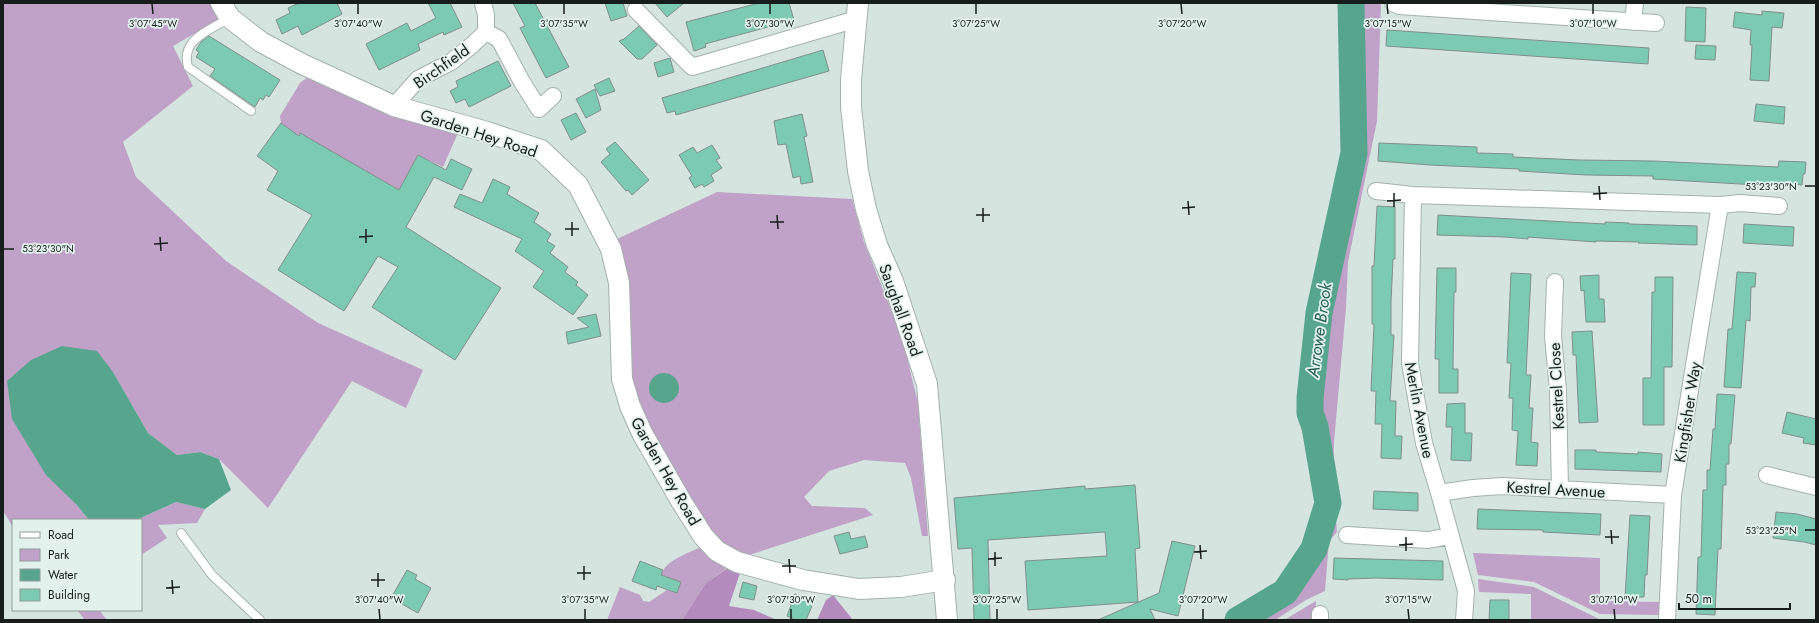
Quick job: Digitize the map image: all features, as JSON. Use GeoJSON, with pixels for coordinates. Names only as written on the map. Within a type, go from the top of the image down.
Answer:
{"type":"FeatureCollection","features":[{"type":"Feature","properties":{"kind":"street"},"geometry":{"type":"LineString","coordinates":[[483,3],[486,15],[486,32],[499,39],[522,82],[539,109],[553,96]]}},
{"type":"Feature","properties":{"kind":"street"},"geometry":{"type":"LineString","coordinates":[[1393,3],[1399,6],[1506,8],[1633,22],[1656,23]]}},
{"type":"Feature","properties":{"kind":"street"},"geometry":{"type":"LineString","coordinates":[[1633,22],[1634,3]]}},
{"type":"Feature","properties":{"kind":"street"},"geometry":{"type":"LineString","coordinates":[[636,10],[692,67],[857,11]]}},
{"type":"Feature","properties":{"kind":"street","name":"Garden Hey Road"},"geometry":{"type":"LineString","coordinates":[[226,11],[260,42],[302,64],[394,106],[487,132],[541,150],[578,186],[611,248],[616,269],[619,283],[622,379],[630,406],[642,433],[681,502],[703,536],[717,551],[737,562],[803,580],[859,589],[901,587],[945,580]]}},
{"type":"Feature","properties":{"kind":"street","name":"Saughall Road"},"geometry":{"type":"LineString","coordinates":[[857,11],[851,80],[851,107],[858,171],[866,209],[877,245],[893,281],[927,384],[945,580],[947,620]]}},
{"type":"Feature","properties":{"kind":"street","name":"Birchfield"},"geometry":{"type":"LineString","coordinates":[[394,106],[418,79],[451,62],[486,32]]}},
{"type":"Feature","properties":{"kind":"street"},"geometry":{"type":"LineString","coordinates":[[1376,191],[1413,195],[1720,205],[1740,203],[1779,206]]}},
{"type":"Feature","properties":{"kind":"street","name":"Merlin Avenue"},"geometry":{"type":"LineString","coordinates":[[1413,195],[1410,363],[1424,443],[1466,591],[1464,620]]}},
{"type":"Feature","properties":{"kind":"street","name":"Kingfisher Way"},"geometry":{"type":"LineString","coordinates":[[1667,620],[1673,495],[1720,205]]}},
{"type":"Feature","properties":{"kind":"street","name":"Kestrel Close"},"geometry":{"type":"LineString","coordinates":[[1554,282],[1553,336],[1558,390],[1560,490]]}},
{"type":"Feature","properties":{"kind":"street"},"geometry":{"type":"LineString","coordinates":[[1767,475],[1816,487]]}},
{"type":"Feature","properties":{"kind":"street","name":"Kestrel Avenue"},"geometry":{"type":"LineString","coordinates":[[1439,493],[1473,488],[1502,486],[1673,495]]}},
{"type":"Feature","properties":{"kind":"street"},"geometry":{"type":"LineString","coordinates":[[1347,536],[1428,540],[1450,536]]}},
{"type":"Feature","properties":{"kind":"lane"},"geometry":{"type":"LineString","coordinates":[[226,11],[196,38],[188,48],[186,59],[188,67],[251,111]]}},
{"type":"Feature","properties":{"kind":"lane"},"geometry":{"type":"LineString","coordinates":[[181,533],[212,575],[260,620]]}},
{"type":"Feature","properties":{"kind":"green space"},"geometry":{"type":"Polygon","coordinates":[[[3,3],[210,3],[218,20],[173,46],[193,86],[123,142],[136,177],[226,261],[318,323],[423,370],[406,408],[352,381],[268,508],[219,459],[200,452],[177,455],[148,433],[113,372],[76,504],[88,519],[12,519],[12,525],[3,511],[3,3]]]}},
{"type":"Feature","properties":{"kind":"green space"},"geometry":{"type":"Polygon","coordinates":[[[1351,3],[1379,3],[1381,5],[1377,121],[1348,262],[1346,308],[1334,442],[1333,484],[1337,532],[1329,541],[1325,591],[1306,600],[1275,620],[1252,620],[1271,610],[1299,585],[1317,554],[1328,503],[1315,427],[1310,413],[1319,313],[1354,153],[1351,3]]]}},
{"type":"Feature","properties":{"kind":"green space"},"geometry":{"type":"Polygon","coordinates":[[[309,76],[458,133],[443,167],[418,155],[399,190],[300,134],[297,135],[281,123],[280,116],[300,83],[309,76]]]}},
{"type":"Feature","properties":{"kind":"green space"},"geometry":{"type":"Polygon","coordinates":[[[717,192],[852,199],[864,242],[902,337],[918,403],[928,536],[922,536],[911,478],[905,463],[864,460],[829,471],[804,497],[812,506],[865,508],[873,515],[743,557],[725,547],[707,531],[633,396],[615,240],[717,192]]]}},
{"type":"Feature","properties":{"kind":"green space"},"geometry":{"type":"Polygon","coordinates":[[[176,502],[205,509],[197,523],[158,525],[167,538],[142,554],[142,519],[138,519],[176,502]]]}},
{"type":"Feature","properties":{"kind":"green space"},"geometry":{"type":"Polygon","coordinates":[[[701,547],[726,569],[706,583],[682,620],[607,620],[620,587],[640,595],[643,601],[649,602],[667,590],[677,593],[681,582],[661,575],[664,569],[678,558],[701,547]]]}},
{"type":"Feature","properties":{"kind":"green space"},"geometry":{"type":"Polygon","coordinates":[[[1473,553],[1600,558],[1600,601],[1660,602],[1659,615],[1600,614],[1534,582],[1478,575],[1473,553]]]}},
{"type":"Feature","properties":{"kind":"green space"},"geometry":{"type":"Polygon","coordinates":[[[1478,579],[1534,587],[1599,619],[1659,620],[1531,620],[1531,594],[1479,592],[1478,579]]]}},
{"type":"Feature","properties":{"kind":"green space"},"geometry":{"type":"Polygon","coordinates":[[[1316,601],[1315,620],[1284,620],[1316,601]]]}},
{"type":"Feature","properties":{"kind":"green space"},"geometry":{"type":"Polygon","coordinates":[[[78,611],[100,611],[107,620],[85,620],[78,611]]]}},
{"type":"Feature","properties":{"kind":"shaded area"},"geometry":{"type":"Polygon","coordinates":[[[731,566],[740,573],[729,606],[754,610],[777,620],[682,620],[706,583],[731,566]]]}},
{"type":"Feature","properties":{"kind":"shaded area"},"geometry":{"type":"Polygon","coordinates":[[[833,595],[853,620],[817,620],[826,600],[833,595]]]}},
{"type":"Feature","properties":{"kind":"water"},"geometry":{"type":"Polygon","coordinates":[[[62,346],[97,351],[113,372],[148,433],[177,455],[200,452],[219,459],[231,490],[205,509],[176,502],[138,519],[88,519],[76,504],[46,475],[12,419],[7,381],[31,360],[62,346]]]}},
{"type":"Feature","properties":{"kind":"water"},"geometry":{"type":"Polygon","coordinates":[[[664,373],[675,377],[679,388],[675,399],[664,403],[653,399],[649,388],[653,377],[664,373]]]}},
{"type":"Feature","properties":{"kind":"building"},"geometry":{"type":"Polygon","coordinates":[[[299,3],[337,3],[342,14],[302,35],[298,26],[282,34],[276,20],[290,13],[288,8],[299,3]]]}},
{"type":"Feature","properties":{"kind":"building"},"geometry":{"type":"Polygon","coordinates":[[[428,3],[450,3],[462,27],[444,35],[443,32],[418,44],[420,50],[379,70],[366,44],[407,23],[411,31],[436,18],[428,3]]]}},
{"type":"Feature","properties":{"kind":"building"},"geometry":{"type":"Polygon","coordinates":[[[513,3],[535,3],[569,67],[546,78],[520,28],[525,26],[513,3]]]}},
{"type":"Feature","properties":{"kind":"building"},"geometry":{"type":"Polygon","coordinates":[[[605,3],[623,3],[627,16],[611,21],[605,3]]]}},
{"type":"Feature","properties":{"kind":"building"},"geometry":{"type":"Polygon","coordinates":[[[655,3],[684,3],[667,17],[655,3]]]}},
{"type":"Feature","properties":{"kind":"building"},"geometry":{"type":"Polygon","coordinates":[[[759,3],[789,3],[794,20],[705,44],[706,47],[694,51],[686,22],[759,3]]]}},
{"type":"Feature","properties":{"kind":"building"},"geometry":{"type":"Polygon","coordinates":[[[1686,7],[1706,8],[1705,42],[1685,41],[1686,7]]]}},
{"type":"Feature","properties":{"kind":"building"},"geometry":{"type":"Polygon","coordinates":[[[1762,11],[1784,13],[1782,28],[1772,27],[1769,81],[1750,80],[1752,45],[1750,45],[1751,30],[1733,27],[1735,12],[1762,15],[1762,11]]]}},
{"type":"Feature","properties":{"kind":"building"},"geometry":{"type":"Polygon","coordinates":[[[639,26],[657,45],[642,59],[637,59],[619,41],[624,39],[639,26]]]}},
{"type":"Feature","properties":{"kind":"building"},"geometry":{"type":"Polygon","coordinates":[[[1387,30],[1649,48],[1648,64],[1386,46],[1387,30]]]}},
{"type":"Feature","properties":{"kind":"building"},"geometry":{"type":"Polygon","coordinates":[[[209,36],[280,80],[269,97],[266,95],[263,100],[260,98],[255,107],[210,76],[215,69],[196,57],[199,52],[196,50],[201,42],[209,36]]]}},
{"type":"Feature","properties":{"kind":"building"},"geometry":{"type":"Polygon","coordinates":[[[1696,45],[1716,46],[1715,60],[1695,59],[1696,45]]]}},
{"type":"Feature","properties":{"kind":"building"},"geometry":{"type":"Polygon","coordinates":[[[823,50],[829,71],[676,115],[675,111],[667,113],[662,98],[823,50]]]}},
{"type":"Feature","properties":{"kind":"building"},"geometry":{"type":"Polygon","coordinates":[[[670,58],[674,72],[658,77],[654,63],[670,58]]]}},
{"type":"Feature","properties":{"kind":"building"},"geometry":{"type":"Polygon","coordinates":[[[498,61],[511,86],[469,107],[465,99],[456,103],[450,91],[458,87],[456,81],[498,61]]]}},
{"type":"Feature","properties":{"kind":"building"},"geometry":{"type":"Polygon","coordinates":[[[609,78],[615,91],[600,96],[594,85],[609,78]]]}},
{"type":"Feature","properties":{"kind":"building"},"geometry":{"type":"Polygon","coordinates":[[[595,89],[601,110],[586,118],[576,99],[595,89]]]}},
{"type":"Feature","properties":{"kind":"building"},"geometry":{"type":"Polygon","coordinates":[[[1756,104],[1785,107],[1784,124],[1754,121],[1756,104]]]}},
{"type":"Feature","properties":{"kind":"building"},"geometry":{"type":"Polygon","coordinates":[[[576,113],[586,132],[571,140],[561,120],[576,113]]]}},
{"type":"Feature","properties":{"kind":"building"},"geometry":{"type":"Polygon","coordinates":[[[802,114],[807,136],[804,137],[813,182],[801,184],[800,176],[793,178],[786,144],[778,145],[774,121],[802,114]]]}},
{"type":"Feature","properties":{"kind":"building"},"geometry":{"type":"Polygon","coordinates":[[[281,123],[299,136],[300,133],[399,190],[418,155],[446,170],[451,159],[472,169],[462,190],[434,177],[406,227],[501,288],[455,360],[372,307],[398,267],[378,256],[344,311],[278,270],[312,215],[267,190],[278,171],[257,156],[281,123]]]}},
{"type":"Feature","properties":{"kind":"building"},"geometry":{"type":"Polygon","coordinates":[[[615,142],[649,180],[632,195],[628,190],[626,191],[601,162],[610,154],[606,149],[615,142]]]}},
{"type":"Feature","properties":{"kind":"building"},"geometry":{"type":"Polygon","coordinates":[[[1379,143],[1477,147],[1477,153],[1513,154],[1513,157],[1579,160],[1654,161],[1778,167],[1779,161],[1806,162],[1802,185],[1793,184],[1793,187],[1653,179],[1653,176],[1586,175],[1519,171],[1519,169],[1378,161],[1379,143]]]}},
{"type":"Feature","properties":{"kind":"building"},"geometry":{"type":"Polygon","coordinates":[[[712,145],[720,158],[716,160],[722,168],[711,175],[714,181],[704,187],[702,184],[695,188],[689,178],[692,176],[679,155],[693,147],[697,153],[712,145]]]}},
{"type":"Feature","properties":{"kind":"building"},"geometry":{"type":"Polygon","coordinates":[[[493,179],[510,187],[507,194],[539,213],[534,222],[551,234],[547,241],[555,246],[550,253],[568,267],[565,272],[578,282],[576,285],[588,295],[573,315],[533,287],[544,271],[515,251],[522,239],[454,207],[460,194],[482,203],[493,179]]]}},
{"type":"Feature","properties":{"kind":"building"},"geometry":{"type":"Polygon","coordinates":[[[1377,206],[1395,207],[1395,259],[1393,259],[1391,302],[1391,335],[1394,335],[1390,401],[1396,401],[1395,436],[1402,436],[1401,459],[1381,458],[1382,424],[1375,424],[1376,391],[1371,391],[1374,324],[1372,324],[1372,266],[1374,266],[1377,206]]]}},
{"type":"Feature","properties":{"kind":"building"},"geometry":{"type":"Polygon","coordinates":[[[1438,215],[1605,224],[1605,222],[1697,226],[1697,245],[1638,243],[1639,242],[1596,242],[1528,237],[1528,239],[1437,235],[1438,215]]]}},
{"type":"Feature","properties":{"kind":"building"},"geometry":{"type":"Polygon","coordinates":[[[1744,224],[1794,227],[1793,246],[1743,243],[1744,224]]]}},
{"type":"Feature","properties":{"kind":"building"},"geometry":{"type":"Polygon","coordinates":[[[1437,268],[1456,268],[1456,292],[1454,292],[1453,369],[1458,369],[1458,393],[1439,393],[1439,359],[1435,359],[1437,268]]]}},
{"type":"Feature","properties":{"kind":"building"},"geometry":{"type":"Polygon","coordinates":[[[1737,272],[1756,273],[1755,287],[1751,287],[1750,321],[1746,320],[1741,388],[1724,387],[1728,329],[1732,329],[1737,272]]]}},
{"type":"Feature","properties":{"kind":"building"},"geometry":{"type":"Polygon","coordinates":[[[1511,273],[1531,274],[1526,375],[1531,375],[1529,408],[1533,408],[1531,442],[1538,443],[1537,466],[1516,465],[1518,431],[1512,430],[1513,398],[1509,398],[1511,363],[1507,363],[1511,273]]]}},
{"type":"Feature","properties":{"kind":"building"},"geometry":{"type":"Polygon","coordinates":[[[1599,275],[1599,299],[1604,299],[1605,322],[1586,322],[1584,290],[1581,291],[1580,276],[1599,275]]]}},
{"type":"Feature","properties":{"kind":"building"},"geometry":{"type":"Polygon","coordinates":[[[1655,277],[1673,277],[1672,367],[1664,367],[1664,425],[1643,425],[1643,378],[1651,378],[1652,292],[1655,292],[1655,277]]]}},
{"type":"Feature","properties":{"kind":"building"},"geometry":{"type":"Polygon","coordinates":[[[596,314],[601,336],[568,344],[566,332],[589,327],[577,318],[596,314]]]}},
{"type":"Feature","properties":{"kind":"building"},"geometry":{"type":"Polygon","coordinates":[[[1592,331],[1598,422],[1579,423],[1576,355],[1573,355],[1572,332],[1592,331]]]}},
{"type":"Feature","properties":{"kind":"building"},"geometry":{"type":"Polygon","coordinates":[[[1717,394],[1735,395],[1731,444],[1729,444],[1729,464],[1726,464],[1726,485],[1723,485],[1721,549],[1718,549],[1715,615],[1696,614],[1698,557],[1701,557],[1703,490],[1707,490],[1707,470],[1710,470],[1713,429],[1715,429],[1717,394]]]}},
{"type":"Feature","properties":{"kind":"building"},"geometry":{"type":"Polygon","coordinates":[[[1465,403],[1465,433],[1472,433],[1471,461],[1451,460],[1452,427],[1446,427],[1447,404],[1465,403]]]}},
{"type":"Feature","properties":{"kind":"building"},"geometry":{"type":"Polygon","coordinates":[[[1787,412],[1816,419],[1816,445],[1803,443],[1804,438],[1782,433],[1787,412]]]}},
{"type":"Feature","properties":{"kind":"building"},"geometry":{"type":"Polygon","coordinates":[[[1575,450],[1662,454],[1661,472],[1575,469],[1575,450]]]}},
{"type":"Feature","properties":{"kind":"building"},"geometry":{"type":"Polygon","coordinates":[[[1135,485],[1140,548],[1135,549],[1138,602],[1028,610],[1025,561],[1107,556],[1105,532],[988,540],[990,620],[974,620],[972,548],[958,549],[954,498],[1085,486],[1085,489],[1135,485]]]}},
{"type":"Feature","properties":{"kind":"building"},"geometry":{"type":"Polygon","coordinates":[[[1374,491],[1418,493],[1418,511],[1373,509],[1374,491]]]}},
{"type":"Feature","properties":{"kind":"building"},"geometry":{"type":"Polygon","coordinates":[[[1478,509],[1601,514],[1600,535],[1543,532],[1543,530],[1477,529],[1478,509]]]}},
{"type":"Feature","properties":{"kind":"building"},"geometry":{"type":"Polygon","coordinates":[[[1776,512],[1797,514],[1816,519],[1816,545],[1773,538],[1776,512]]]}},
{"type":"Feature","properties":{"kind":"building"},"geometry":{"type":"Polygon","coordinates":[[[1630,515],[1650,516],[1647,575],[1645,575],[1644,597],[1625,597],[1630,515]]]}},
{"type":"Feature","properties":{"kind":"building"},"geometry":{"type":"Polygon","coordinates":[[[849,532],[851,539],[865,536],[868,547],[840,554],[834,536],[849,532]]]}},
{"type":"Feature","properties":{"kind":"building"},"geometry":{"type":"Polygon","coordinates":[[[1172,541],[1195,546],[1178,616],[1150,609],[1155,620],[1098,620],[1159,593],[1172,541]]]}},
{"type":"Feature","properties":{"kind":"building"},"geometry":{"type":"Polygon","coordinates":[[[1334,558],[1443,561],[1443,580],[1376,578],[1348,580],[1333,579],[1334,558]]]}},
{"type":"Feature","properties":{"kind":"building"},"geometry":{"type":"Polygon","coordinates":[[[640,561],[663,570],[661,575],[681,582],[677,593],[657,586],[656,590],[632,581],[640,561]]]}},
{"type":"Feature","properties":{"kind":"building"},"geometry":{"type":"Polygon","coordinates":[[[407,570],[417,575],[415,579],[431,588],[418,613],[391,598],[407,570]]]}},
{"type":"Feature","properties":{"kind":"building"},"geometry":{"type":"Polygon","coordinates":[[[743,582],[757,586],[754,600],[739,597],[743,582]]]}},
{"type":"Feature","properties":{"kind":"building"},"geometry":{"type":"Polygon","coordinates":[[[795,594],[814,601],[806,620],[796,620],[787,616],[795,594]]]}},
{"type":"Feature","properties":{"kind":"building"},"geometry":{"type":"Polygon","coordinates":[[[1490,600],[1509,600],[1509,620],[1489,620],[1490,600]]]}},
{"type":"Feature","properties":{"kind":"waterway","name":"Arrowe Brook"},"geometry":{"type":"LineString","coordinates":[[1238,620],[1285,592],[1314,549],[1328,503],[1315,427],[1310,413],[1310,398],[1319,313],[1354,153],[1351,3]]}}]}
